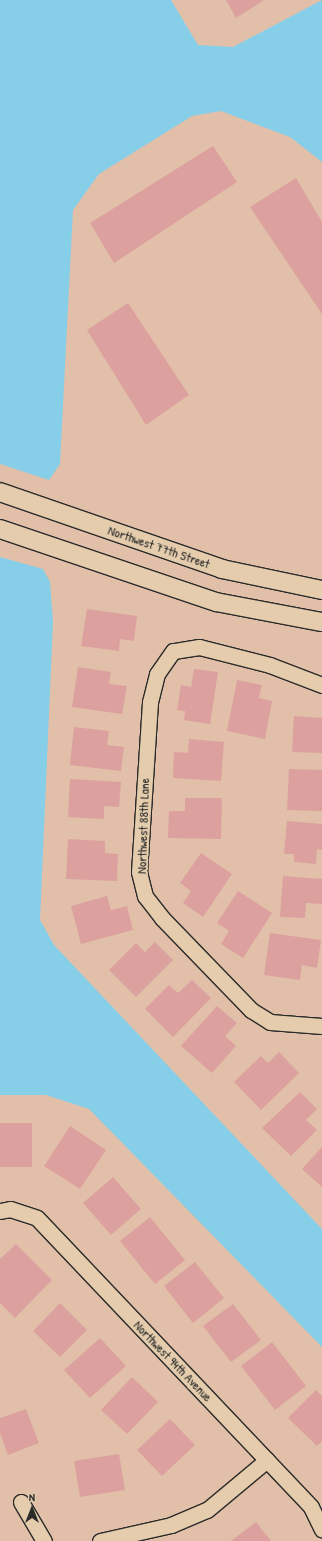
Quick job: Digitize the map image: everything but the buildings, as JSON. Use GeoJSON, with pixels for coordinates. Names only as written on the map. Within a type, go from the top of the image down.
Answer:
{"type":"FeatureCollection","features":[{"type":"Feature","properties":{"kind":"street","name":"Northwest 77th Street"},"geometry":{"type":"LineString","coordinates":[[0,492],[222,569],[322,590]]}},
{"type":"Feature","properties":{"kind":"street"},"geometry":{"type":"LineString","coordinates":[[0,528],[216,602],[322,622]]}},
{"type":"Feature","properties":{"kind":"street","name":"Northwest 88th Lane"},"geometry":{"type":"LineString","coordinates":[[322,685],[270,664],[199,646],[172,651],[157,674],[150,702],[139,872],[145,896],[251,1010],[270,1022],[322,1026]]}},
{"type":"Feature","properties":{"kind":"street","name":"Northwest 94th Avenue"},"geometry":{"type":"LineString","coordinates":[[5,1210],[37,1218],[311,1507],[322,1530]]}},
{"type":"Feature","properties":{"kind":"street"},"geometry":{"type":"LineString","coordinates":[[100,1541],[171,1525],[207,1510],[267,1460]]}},
{"type":"Feature","properties":{"kind":"street"},"geometry":{"type":"LineString","coordinates":[[21,1502],[44,1541]]}},
{"type":"Feature","properties":{"kind":"water"},"geometry":{"type":"Polygon","coordinates":[[[0,0],[171,0],[198,45],[233,47],[322,0],[322,162],[290,137],[221,111],[192,116],[99,174],[73,210],[60,464],[49,480],[0,464],[0,0]]]}},
{"type":"Feature","properties":{"kind":"water"},"geometry":{"type":"Polygon","coordinates":[[[0,557],[43,569],[50,582],[53,622],[40,920],[54,945],[322,1229],[322,1347],[89,1109],[46,1095],[0,1095],[0,557]]]}}]}
